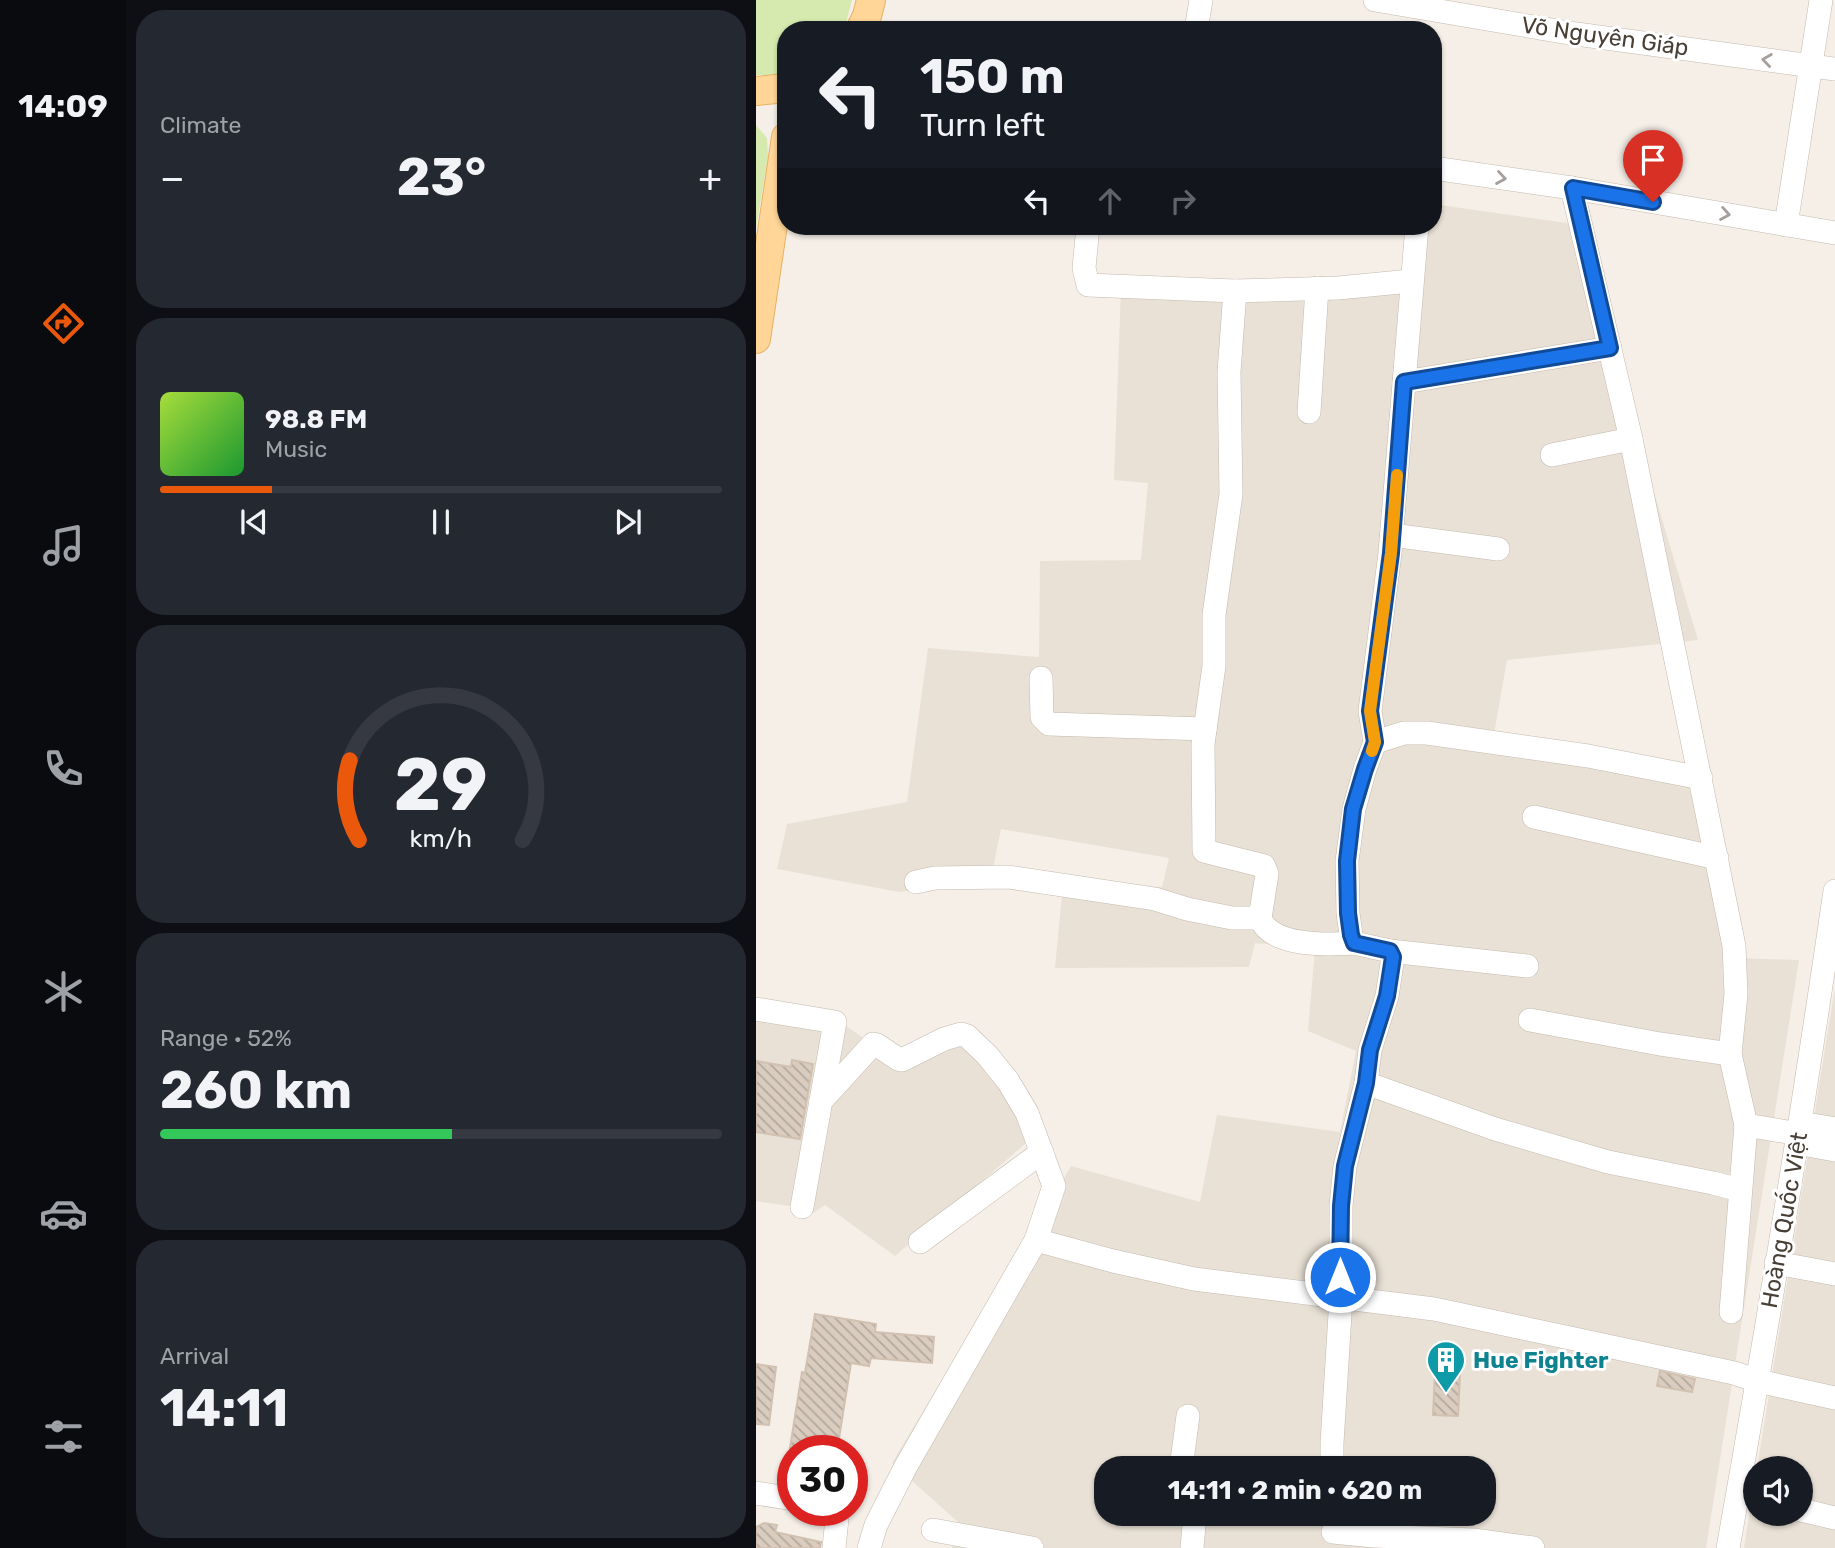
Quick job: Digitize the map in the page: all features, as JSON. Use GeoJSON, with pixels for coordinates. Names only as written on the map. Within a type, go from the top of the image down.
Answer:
{"type":"FeatureCollection","features":[{"type":"Feature","properties":{"kind":"main road"},"geometry":{"type":"LineString","coordinates":[[864,21],[870,0]]}},
{"type":"Feature","properties":{"kind":"main road"},"geometry":{"type":"LineString","coordinates":[[756,91],[777,89]]}},
{"type":"Feature","properties":{"kind":"main road"},"geometry":{"type":"LineString","coordinates":[[756,339],[777,197]]}},
{"type":"Feature","properties":{"kind":"street"},"geometry":{"type":"LineString","coordinates":[[1198,21],[1201,0]]}},
{"type":"Feature","properties":{"kind":"street","name":"Võ Nguyên Giáp"},"geometry":{"type":"LineString","coordinates":[[1375,0],[1493,10],[1569,33],[1835,69]]}},
{"type":"Feature","properties":{"kind":"street"},"geometry":{"type":"LineString","coordinates":[[1786,225],[1821,0]]}},
{"type":"Feature","properties":{"kind":"street"},"geometry":{"type":"LineString","coordinates":[[1442,168],[1835,233]]}},
{"type":"Feature","properties":{"kind":"street"},"geometry":{"type":"LineString","coordinates":[[1573,188],[1631,439],[1734,946],[1735,994],[1730,1054],[1746,1125],[1731,1311]]}},
{"type":"Feature","properties":{"kind":"street"},"geometry":{"type":"LineString","coordinates":[[1087,235],[1084,268],[1088,285],[1236,291],[1411,281]]}},
{"type":"Feature","properties":{"kind":"street"},"geometry":{"type":"LineString","coordinates":[[1354,943],[1348,913],[1347,861],[1353,809],[1375,742],[1370,711],[1392,535],[1416,235]]}},
{"type":"Feature","properties":{"kind":"street"},"geometry":{"type":"LineString","coordinates":[[1309,412],[1317,288]]}},
{"type":"Feature","properties":{"kind":"street"},"geometry":{"type":"LineString","coordinates":[[1236,291],[1229,372],[1231,494],[1214,615],[1214,666],[1203,744],[1204,851],[1264,866],[1267,874],[1260,918],[1269,932],[1283,937],[1320,944],[1354,943],[1390,951],[1527,965]]}},
{"type":"Feature","properties":{"kind":"street"},"geometry":{"type":"LineString","coordinates":[[1404,382],[1610,348]]}},
{"type":"Feature","properties":{"kind":"street"},"geometry":{"type":"LineString","coordinates":[[1552,455],[1631,439]]}},
{"type":"Feature","properties":{"kind":"street"},"geometry":{"type":"LineString","coordinates":[[1392,535],[1498,549]]}},
{"type":"Feature","properties":{"kind":"street"},"geometry":{"type":"LineString","coordinates":[[1041,678],[1042,717],[1049,724],[1205,729]]}},
{"type":"Feature","properties":{"kind":"street"},"geometry":{"type":"LineString","coordinates":[[1375,742],[1404,733],[1427,733],[1588,756],[1701,778]]}},
{"type":"Feature","properties":{"kind":"street"},"geometry":{"type":"LineString","coordinates":[[1534,817],[1717,858]]}},
{"type":"Feature","properties":{"kind":"street"},"geometry":{"type":"LineString","coordinates":[[916,882],[935,878],[1008,877],[1155,899],[1232,918],[1260,918]]}},
{"type":"Feature","properties":{"kind":"street","name":"Hoàng Quốc Việt"},"geometry":{"type":"LineString","coordinates":[[1750,1456],[1758,1381],[1835,891]]}},
{"type":"Feature","properties":{"kind":"street"},"geometry":{"type":"LineString","coordinates":[[1332,1456],[1345,1166],[1366,1083],[1370,1050],[1391,978],[1393,957],[1390,951]]}},
{"type":"Feature","properties":{"kind":"street"},"geometry":{"type":"LineString","coordinates":[[756,1009],[835,1022],[802,1207]]}},
{"type":"Feature","properties":{"kind":"street"},"geometry":{"type":"LineString","coordinates":[[1530,1020],[1730,1054]]}},
{"type":"Feature","properties":{"kind":"street"},"geometry":{"type":"LineString","coordinates":[[821,1101],[873,1044],[902,1060],[944,1039],[961,1034],[967,1036],[1008,1081],[1027,1114],[1054,1186],[1036,1240],[906,1466],[876,1525],[869,1548]]}},
{"type":"Feature","properties":{"kind":"street"},"geometry":{"type":"LineString","coordinates":[[1366,1083],[1495,1129],[1608,1162],[1740,1190]]}},
{"type":"Feature","properties":{"kind":"street"},"geometry":{"type":"LineString","coordinates":[[1746,1125],[1799,1133],[1835,1129]]}},
{"type":"Feature","properties":{"kind":"street"},"geometry":{"type":"LineString","coordinates":[[1799,1133],[1835,1150]]}},
{"type":"Feature","properties":{"kind":"street"},"geometry":{"type":"LineString","coordinates":[[920,1242],[1042,1152]]}},
{"type":"Feature","properties":{"kind":"street"},"geometry":{"type":"LineString","coordinates":[[1036,1240],[1194,1279],[1434,1309],[1734,1373],[1835,1398]]}},
{"type":"Feature","properties":{"kind":"street"},"geometry":{"type":"LineString","coordinates":[[1776,1263],[1835,1274]]}},
{"type":"Feature","properties":{"kind":"street"},"geometry":{"type":"LineString","coordinates":[[1183,1456],[1188,1416]]}},
{"type":"Feature","properties":{"kind":"street"},"geometry":{"type":"LineString","coordinates":[[756,1493],[777,1496]]}},
{"type":"Feature","properties":{"kind":"street","name":"Hoàng Quốc Việt"},"geometry":{"type":"LineString","coordinates":[[1728,1548],[1743,1506]]}},
{"type":"Feature","properties":{"kind":"street"},"geometry":{"type":"LineString","coordinates":[[1813,1513],[1835,1518]]}},
{"type":"Feature","properties":{"kind":"street"},"geometry":{"type":"LineString","coordinates":[[834,1548],[836,1526]]}},
{"type":"Feature","properties":{"kind":"street"},"geometry":{"type":"LineString","coordinates":[[1192,1548],[1194,1526]]}},
{"type":"Feature","properties":{"kind":"street"},"geometry":{"type":"LineString","coordinates":[[933,1530],[1032,1548]]}},
{"type":"Feature","properties":{"kind":"street"},"geometry":{"type":"LineString","coordinates":[[1332,1531],[1374,1536],[1473,1540],[1533,1548]]}},
{"type":"Feature","properties":{"kind":"shaded area"},"geometry":{"type":"Polygon","coordinates":[[[1442,205],[1574,224],[1698,640],[1507,660],[1494,734],[1694,771],[1734,958],[1799,960],[1706,1548],[952,1548],[959,1523],[892,1463],[1071,1166],[1200,1202],[1217,1115],[1340,1132],[1356,1051],[1308,1031],[1315,949],[1255,943],[1249,967],[1055,968],[1063,884],[1162,887],[1169,858],[1001,829],[991,878],[899,892],[777,869],[787,824],[907,802],[928,648],[1039,657],[1040,561],[1141,560],[1148,483],[1114,480],[1121,289],[1404,282],[1411,235],[1442,235],[1442,205]]]}},
{"type":"Feature","properties":{"kind":"shaded area"},"geometry":{"type":"Polygon","coordinates":[[[1835,987],[1835,1548],[1744,1548],[1747,1526],[1813,1526],[1813,1456],[1759,1456],[1835,987]]]}},
{"type":"Feature","properties":{"kind":"shaded area"},"geometry":{"type":"Polygon","coordinates":[[[756,1000],[824,1010],[901,1065],[959,1038],[1020,1098],[1025,1144],[895,1256],[825,1205],[803,1220],[790,1206],[756,1201],[756,1000]]]}},
{"type":"Feature","properties":{"kind":"green space"},"geometry":{"type":"Polygon","coordinates":[[[756,0],[852,0],[847,21],[777,21],[777,75],[756,75],[756,0]]]}},
{"type":"Feature","properties":{"kind":"green space"},"geometry":{"type":"Polygon","coordinates":[[[756,125],[767,138],[768,156],[756,229],[756,125]]]}},
{"type":"Feature","properties":{"kind":"building"},"geometry":{"type":"Polygon","coordinates":[[[792,1060],[813,1064],[800,1139],[756,1132],[756,1061],[791,1067],[792,1060]]]}},
{"type":"Feature","properties":{"kind":"building"},"geometry":{"type":"Polygon","coordinates":[[[815,1314],[876,1324],[875,1332],[934,1337],[932,1363],[871,1358],[869,1366],[851,1363],[840,1435],[792,1435],[802,1372],[805,1373],[815,1314]]]}},
{"type":"Feature","properties":{"kind":"building"},"geometry":{"type":"Polygon","coordinates":[[[756,1364],[776,1367],[769,1425],[756,1424],[756,1364]]]}},
{"type":"Feature","properties":{"kind":"building"},"geometry":{"type":"Polygon","coordinates":[[[1660,1371],[1695,1379],[1692,1392],[1657,1386],[1660,1371]]]}},
{"type":"Feature","properties":{"kind":"building","name":"Hue Fighter"},"geometry":{"type":"Polygon","coordinates":[[[1435,1372],[1460,1373],[1458,1416],[1433,1415],[1435,1372]]]}},
{"type":"Feature","properties":{"kind":"building"},"geometry":{"type":"Polygon","coordinates":[[[764,1523],[777,1525],[775,1532],[821,1542],[820,1548],[756,1548],[756,1527],[764,1523]]]}},
{"type":"Feature","properties":{"kind":"slow traffic"},"geometry":{"type":"LineString","coordinates":[[1372,751],[1375,742],[1370,711],[1391,553],[1397,475]]}},
{"type":"Feature","properties":{"kind":"place","name":"Hue Fighter"},"geometry":{"type":"Point","coordinates":[1446,1394]}},
{"type":"Feature","properties":{"kind":"route"},"geometry":{"type":"LineString","coordinates":[[1340,1277],[1341,1206],[1345,1166],[1366,1083],[1370,1050],[1387,996],[1393,957],[1390,951],[1354,943],[1348,913],[1347,861],[1353,809],[1375,742],[1370,711],[1391,553],[1404,382],[1610,348],[1573,188],[1653,202]]}}]}
